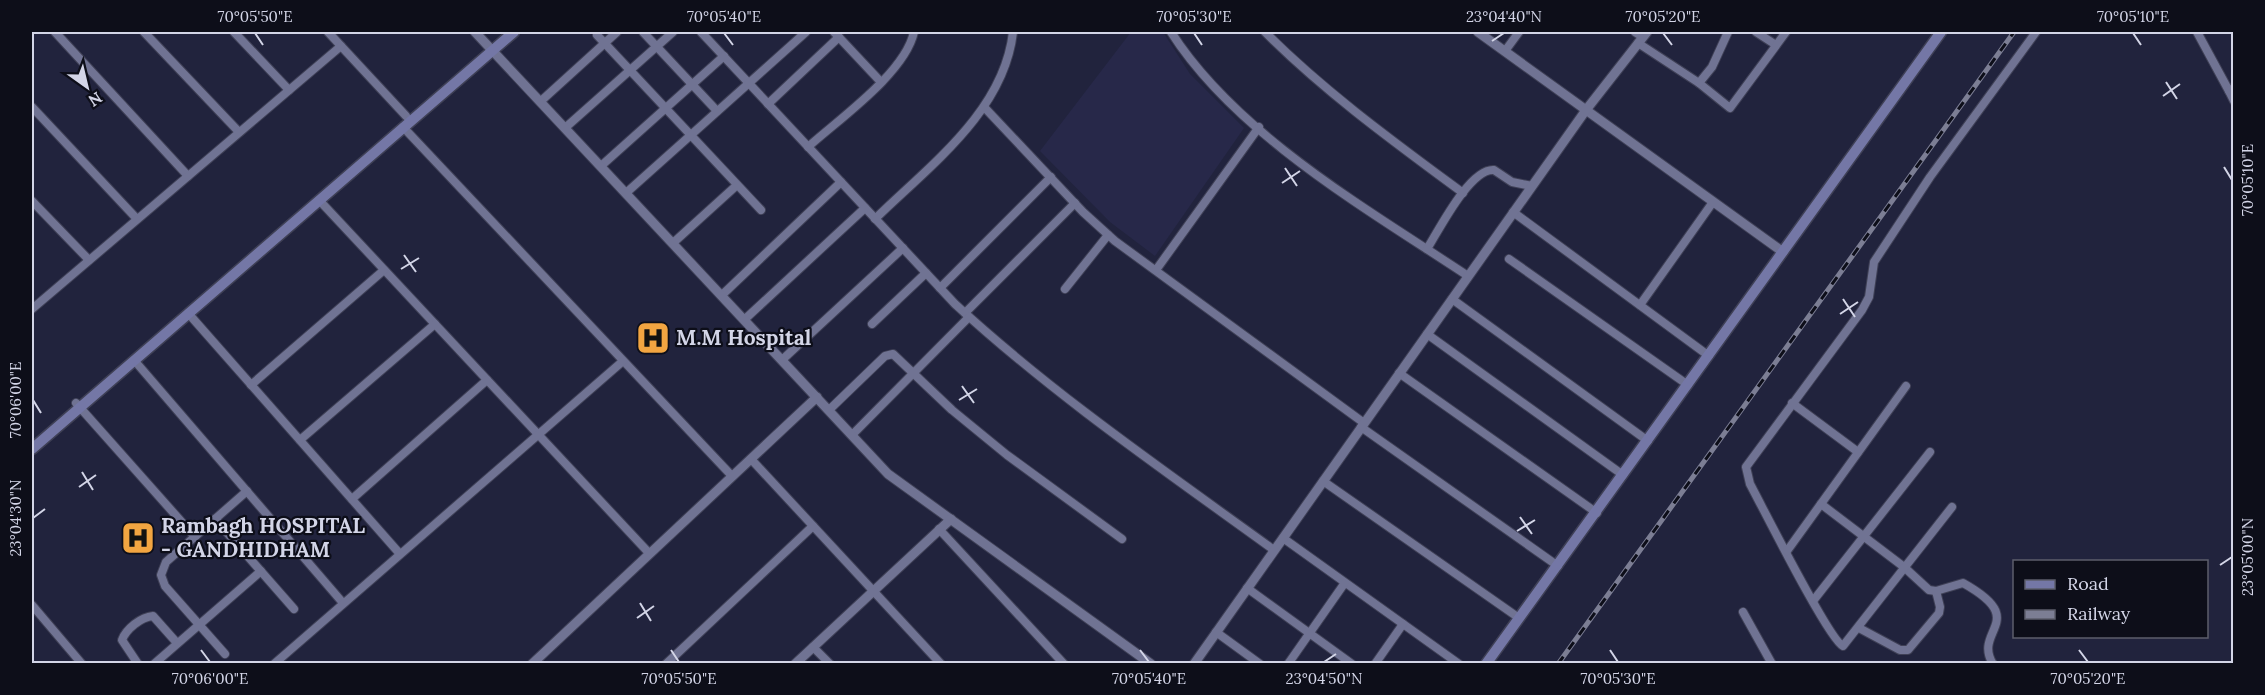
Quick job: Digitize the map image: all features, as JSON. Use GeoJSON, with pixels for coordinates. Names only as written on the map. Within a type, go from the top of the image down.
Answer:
{"type":"FeatureCollection","features":[{"type":"Feature","properties":{"kind":"main road"},"geometry":{"type":"LineString","coordinates":[[490,48],[504,32]]}},
{"type":"Feature","properties":{"kind":"main road"},"geometry":{"type":"LineString","coordinates":[[32,449],[78,406],[405,121],[490,48],[514,32]]}},
{"type":"Feature","properties":{"kind":"main road"},"geometry":{"type":"LineString","coordinates":[[1486,663],[1597,513],[1941,32]]}},
{"type":"Feature","properties":{"kind":"main road"},"geometry":{"type":"LineString","coordinates":[[32,440],[78,406],[188,314],[319,200],[405,121]]}},
{"type":"Feature","properties":{"kind":"street"},"geometry":{"type":"LineString","coordinates":[[55,32],[188,176]]}},
{"type":"Feature","properties":{"kind":"street"},"geometry":{"type":"LineString","coordinates":[[144,32],[239,132]]}},
{"type":"Feature","properties":{"kind":"street"},"geometry":{"type":"LineString","coordinates":[[234,32],[288,90]]}},
{"type":"Feature","properties":{"kind":"street"},"geometry":{"type":"LineString","coordinates":[[328,32],[405,121],[623,361],[732,476]]}},
{"type":"Feature","properties":{"kind":"street"},"geometry":{"type":"LineString","coordinates":[[475,32],[888,474],[1151,663]]}},
{"type":"Feature","properties":{"kind":"street"},"geometry":{"type":"LineString","coordinates":[[541,101],[617,32]]}},
{"type":"Feature","properties":{"kind":"street"},"geometry":{"type":"LineString","coordinates":[[643,32],[717,111]]}},
{"type":"Feature","properties":{"kind":"street"},"geometry":{"type":"LineString","coordinates":[[565,128],[673,32]]}},
{"type":"Feature","properties":{"kind":"street"},"geometry":{"type":"LineString","coordinates":[[701,32],[967,315],[1060,395],[1274,550]]}},
{"type":"Feature","properties":{"kind":"street"},"geometry":{"type":"LineString","coordinates":[[626,193],[806,32]]}},
{"type":"Feature","properties":{"kind":"street"},"geometry":{"type":"LineString","coordinates":[[808,147],[900,61],[915,32]]}},
{"type":"Feature","properties":{"kind":"street"},"geometry":{"type":"LineString","coordinates":[[875,219],[985,108],[1011,51],[1013,32]]}},
{"type":"Feature","properties":{"kind":"street"},"geometry":{"type":"LineString","coordinates":[[1171,32],[1190,62],[1210,84],[1258,128],[1310,168],[1468,276]]}},
{"type":"Feature","properties":{"kind":"street"},"geometry":{"type":"LineString","coordinates":[[1265,32],[1304,71],[1357,114],[1463,193]]}},
{"type":"Feature","properties":{"kind":"street"},"geometry":{"type":"LineString","coordinates":[[1478,32],[1783,252]]}},
{"type":"Feature","properties":{"kind":"street"},"geometry":{"type":"LineString","coordinates":[[1505,51],[1519,32]]}},
{"type":"Feature","properties":{"kind":"street"},"geometry":{"type":"LineString","coordinates":[[1699,83],[1712,67],[1728,32]]}},
{"type":"Feature","properties":{"kind":"street"},"geometry":{"type":"LineString","coordinates":[[1756,32],[1776,45]]}},
{"type":"Feature","properties":{"kind":"street"},"geometry":{"type":"LineString","coordinates":[[1194,663],[1586,110],[1641,36],[1730,108],[1786,32]]}},
{"type":"Feature","properties":{"kind":"street"},"geometry":{"type":"LineString","coordinates":[[1952,507],[1847,643],[1840,645],[1813,601],[1750,484],[1746,466],[1862,310],[1869,297],[1874,262],[1930,177],[2036,32]]}},
{"type":"Feature","properties":{"kind":"street"},"geometry":{"type":"LineString","coordinates":[[2197,32],[2231,90],[2234,101]]}},
{"type":"Feature","properties":{"kind":"street"},"geometry":{"type":"LineString","coordinates":[[768,104],[837,34],[880,81]]}},
{"type":"Feature","properties":{"kind":"street"},"geometry":{"type":"LineString","coordinates":[[597,35],[761,210]]}},
{"type":"Feature","properties":{"kind":"street"},"geometry":{"type":"LineString","coordinates":[[33,305],[341,46]]}},
{"type":"Feature","properties":{"kind":"street"},"geometry":{"type":"LineString","coordinates":[[601,166],[724,56]]}},
{"type":"Feature","properties":{"kind":"street"},"geometry":{"type":"LineString","coordinates":[[32,107],[137,219]]}},
{"type":"Feature","properties":{"kind":"street"},"geometry":{"type":"LineString","coordinates":[[985,108],[1108,235],[1363,425],[1558,566]]}},
{"type":"Feature","properties":{"kind":"street"},"geometry":{"type":"LineString","coordinates":[[1156,270],[1258,128]]}},
{"type":"Feature","properties":{"kind":"street"},"geometry":{"type":"LineString","coordinates":[[1427,249],[1477,175],[1490,169],[1512,182],[1532,186]]}},
{"type":"Feature","properties":{"kind":"street"},"geometry":{"type":"LineString","coordinates":[[940,288],[1051,177]]}},
{"type":"Feature","properties":{"kind":"street"},"geometry":{"type":"LineString","coordinates":[[722,296],[841,182]]}},
{"type":"Feature","properties":{"kind":"street"},"geometry":{"type":"LineString","coordinates":[[673,243],[737,185]]}},
{"type":"Feature","properties":{"kind":"street"},"geometry":{"type":"LineString","coordinates":[[319,200],[650,553]]}},
{"type":"Feature","properties":{"kind":"street"},"geometry":{"type":"LineString","coordinates":[[32,201],[89,260]]}},
{"type":"Feature","properties":{"kind":"street"},"geometry":{"type":"LineString","coordinates":[[1640,305],[1713,202]]}},
{"type":"Feature","properties":{"kind":"street"},"geometry":{"type":"LineString","coordinates":[[852,435],[1075,203]]}},
{"type":"Feature","properties":{"kind":"street"},"geometry":{"type":"LineString","coordinates":[[744,320],[865,208]]}},
{"type":"Feature","properties":{"kind":"street"},"geometry":{"type":"LineString","coordinates":[[1513,213],[1709,356]]}},
{"type":"Feature","properties":{"kind":"street"},"geometry":{"type":"LineString","coordinates":[[1065,289],[1108,235]]}},
{"type":"Feature","properties":{"kind":"street"},"geometry":{"type":"LineString","coordinates":[[782,360],[903,248]]}},
{"type":"Feature","properties":{"kind":"street"},"geometry":{"type":"LineString","coordinates":[[1509,260],[1688,385]]}},
{"type":"Feature","properties":{"kind":"street"},"geometry":{"type":"LineString","coordinates":[[251,385],[384,270]]}},
{"type":"Feature","properties":{"kind":"street"},"geometry":{"type":"LineString","coordinates":[[872,324],[926,273]]}},
{"type":"Feature","properties":{"kind":"street"},"geometry":{"type":"LineString","coordinates":[[1452,299],[1648,441]]}},
{"type":"Feature","properties":{"kind":"street"},"geometry":{"type":"LineString","coordinates":[[188,314],[400,554]]}},
{"type":"Feature","properties":{"kind":"street"},"geometry":{"type":"LineString","coordinates":[[300,440],[435,324]]}},
{"type":"Feature","properties":{"kind":"street"},"geometry":{"type":"LineString","coordinates":[[1427,334],[1623,475]]}},
{"type":"Feature","properties":{"kind":"street"},"geometry":{"type":"LineString","coordinates":[[829,410],[890,354],[896,356],[912,374],[1007,455],[1122,539]]}},
{"type":"Feature","properties":{"kind":"street"},"geometry":{"type":"LineString","coordinates":[[134,360],[343,603]]}},
{"type":"Feature","properties":{"kind":"street"},"geometry":{"type":"LineString","coordinates":[[273,663],[623,361]]}},
{"type":"Feature","properties":{"kind":"street"},"geometry":{"type":"LineString","coordinates":[[1399,373],[1597,513]]}},
{"type":"Feature","properties":{"kind":"street"},"geometry":{"type":"LineString","coordinates":[[352,499],[487,380]]}},
{"type":"Feature","properties":{"kind":"street"},"geometry":{"type":"LineString","coordinates":[[1786,551],[1906,386]]}},
{"type":"Feature","properties":{"kind":"street"},"geometry":{"type":"LineString","coordinates":[[531,663],[817,397]]}},
{"type":"Feature","properties":{"kind":"street"},"geometry":{"type":"LineString","coordinates":[[1792,403],[1858,452]]}},
{"type":"Feature","properties":{"kind":"street"},"geometry":{"type":"LineString","coordinates":[[78,406],[195,537]]}},
{"type":"Feature","properties":{"kind":"street"},"geometry":{"type":"LineString","coordinates":[[1813,601],[1930,452]]}},
{"type":"Feature","properties":{"kind":"street"},"geometry":{"type":"LineString","coordinates":[[751,459],[941,663]]}},
{"type":"Feature","properties":{"kind":"street"},"geometry":{"type":"LineString","coordinates":[[1323,481],[1519,618]]}},
{"type":"Feature","properties":{"kind":"street"},"geometry":{"type":"LineString","coordinates":[[225,654],[165,586],[161,574],[166,562],[247,491]]}},
{"type":"Feature","properties":{"kind":"street"},"geometry":{"type":"LineString","coordinates":[[1821,504],[1904,567],[1929,590],[1936,591],[1963,583],[1984,595],[1992,604],[1998,619],[1988,650],[1993,663]]}},
{"type":"Feature","properties":{"kind":"street"},"geometry":{"type":"LineString","coordinates":[[215,519],[294,609]]}},
{"type":"Feature","properties":{"kind":"street"},"geometry":{"type":"LineString","coordinates":[[795,663],[951,519]]}},
{"type":"Feature","properties":{"kind":"street"},"geometry":{"type":"LineString","coordinates":[[666,663],[813,526]]}},
{"type":"Feature","properties":{"kind":"street"},"geometry":{"type":"LineString","coordinates":[[939,530],[1064,663]]}},
{"type":"Feature","properties":{"kind":"street"},"geometry":{"type":"LineString","coordinates":[[1283,538],[1344,584],[1460,663]]}},
{"type":"Feature","properties":{"kind":"street"},"geometry":{"type":"LineString","coordinates":[[154,663],[261,571]]}},
{"type":"Feature","properties":{"kind":"street"},"geometry":{"type":"LineString","coordinates":[[1288,663],[1344,584]]}},
{"type":"Feature","properties":{"kind":"street"},"geometry":{"type":"LineString","coordinates":[[1247,588],[1352,663]]}},
{"type":"Feature","properties":{"kind":"street"},"geometry":{"type":"LineString","coordinates":[[1859,628],[1899,650],[1908,650],[1939,613],[1936,591]]}},
{"type":"Feature","properties":{"kind":"street"},"geometry":{"type":"LineString","coordinates":[[32,605],[82,663]]}},
{"type":"Feature","properties":{"kind":"street"},"geometry":{"type":"LineString","coordinates":[[1743,612],[1772,663]]}},
{"type":"Feature","properties":{"kind":"street"},"geometry":{"type":"LineString","coordinates":[[138,663],[122,640],[126,632],[145,617],[153,616],[177,643]]}},
{"type":"Feature","properties":{"kind":"street"},"geometry":{"type":"LineString","coordinates":[[1375,663],[1403,624]]}},
{"type":"Feature","properties":{"kind":"street"},"geometry":{"type":"LineString","coordinates":[[1216,632],[1260,663]]}},
{"type":"Feature","properties":{"kind":"street"},"geometry":{"type":"LineString","coordinates":[[813,647],[830,663]]}},
{"type":"Feature","properties":{"kind":"shaded area"},"geometry":{"type":"Polygon","coordinates":[[[1131,32],[1163,32],[1190,74],[1244,128],[1155,256],[1110,222],[1040,151],[1131,32]]]}},
{"type":"Feature","properties":{"kind":"railway"},"geometry":{"type":"LineString","coordinates":[[1558,664],[2014,32]]}},
{"type":"Feature","properties":{"kind":"place","name":"M.M Hospital"},"geometry":{"type":"Point","coordinates":[653,338]}},
{"type":"Feature","properties":{"kind":"place","name":"Rambagh HOSPITAL - GANDHIDHAM"},"geometry":{"type":"Point","coordinates":[138,538]}}]}
